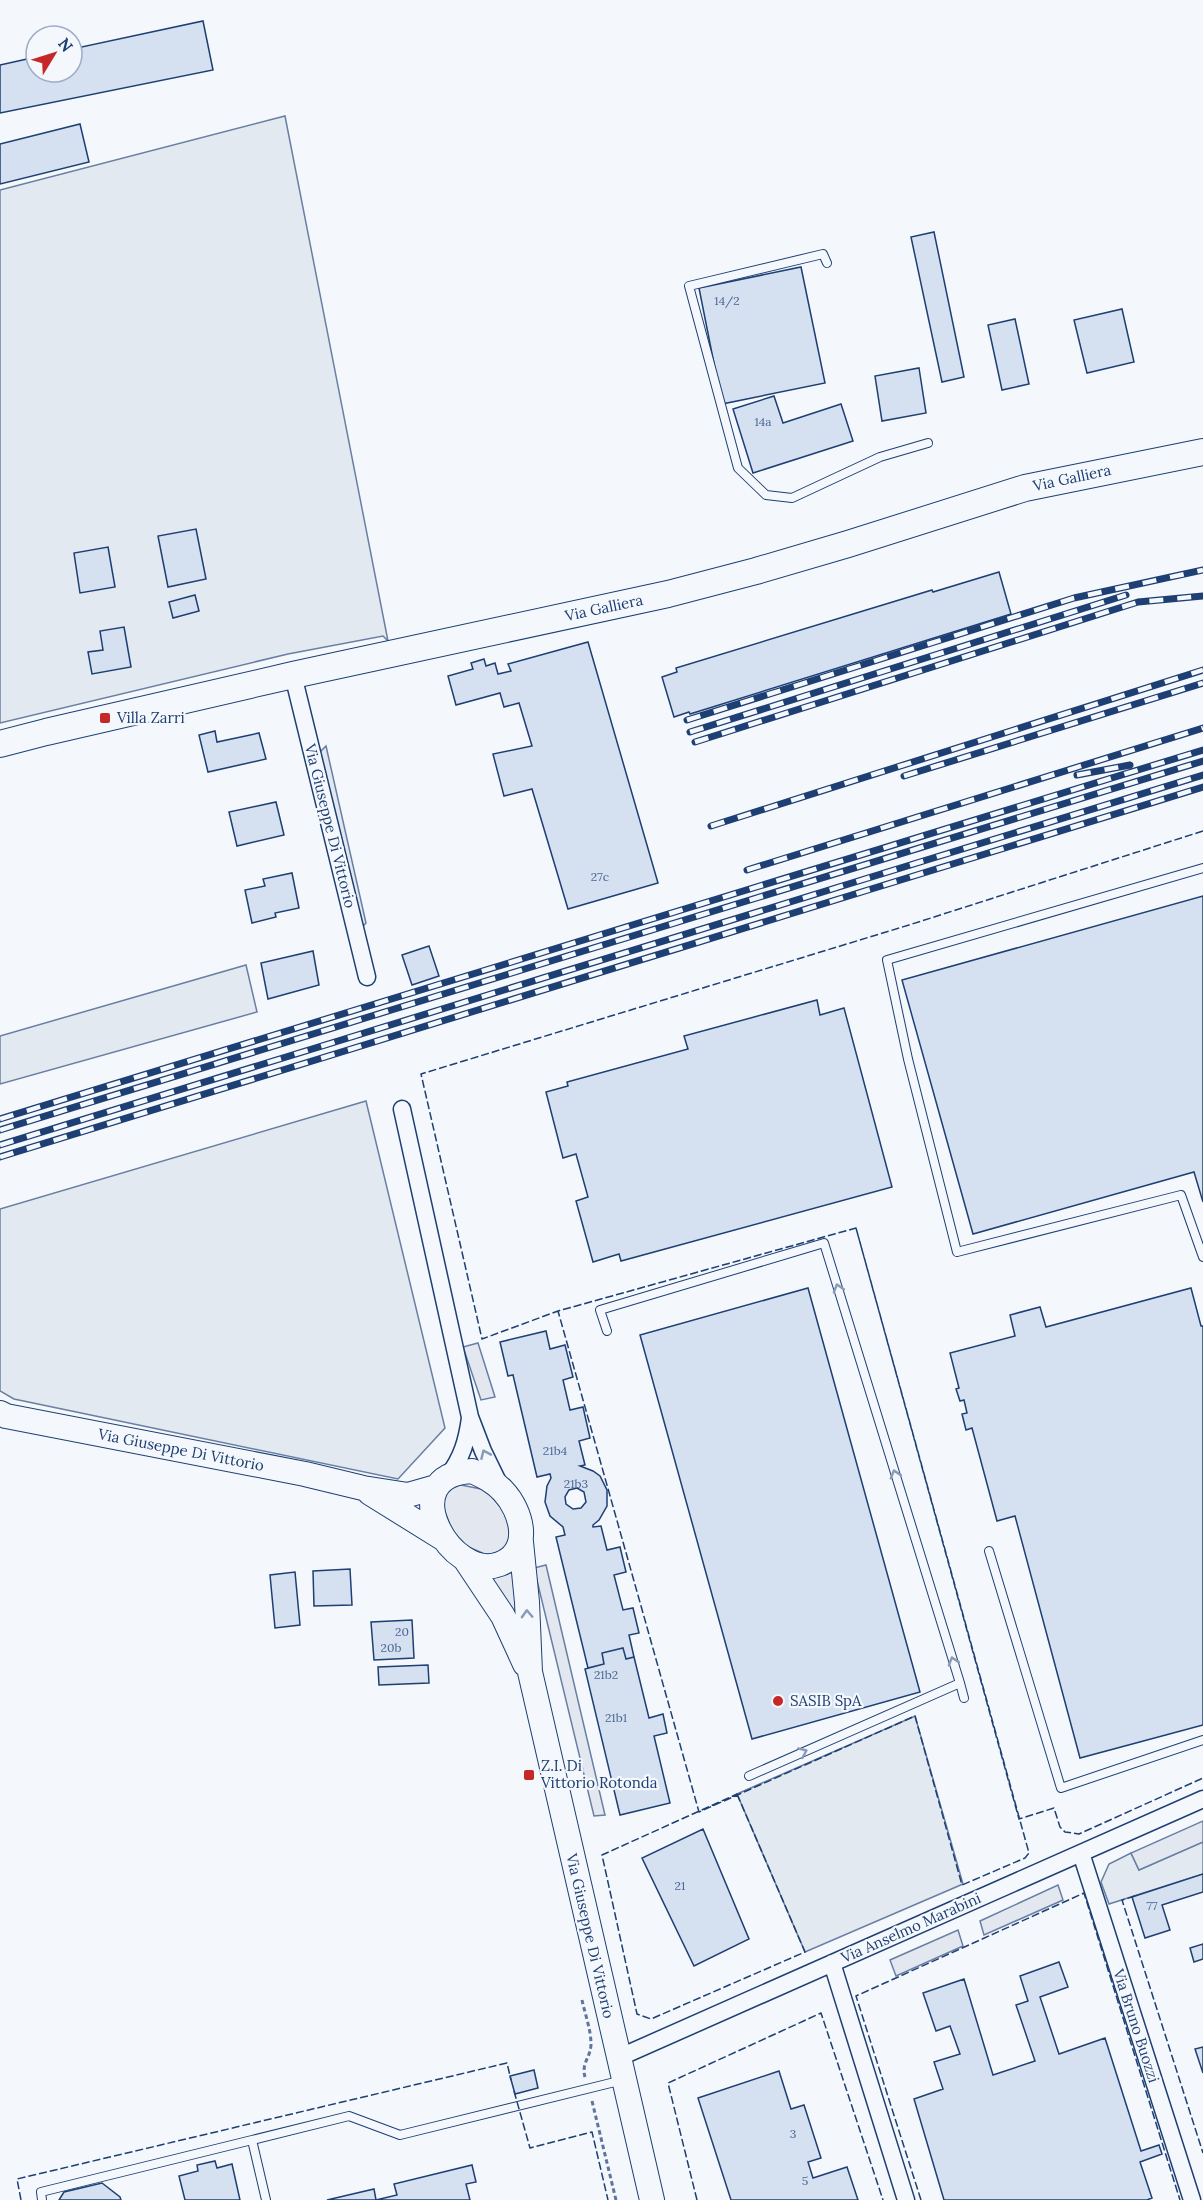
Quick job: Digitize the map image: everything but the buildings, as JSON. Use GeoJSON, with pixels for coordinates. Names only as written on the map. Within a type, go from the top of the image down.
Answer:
{"type":"FeatureCollection","features":[{"type":"Feature","properties":{"kind":"main road","name":"Via Galliera"},"geometry":{"type":"LineString","coordinates":[[0,744],[293,675],[668,594],[836,547],[1025,488],[1203,452]]}},
{"type":"Feature","properties":{"kind":"street","name":"Via Giuseppe Di Vittorio"},"geometry":{"type":"LineString","coordinates":[[293,675],[367,977]]}},
{"type":"Feature","properties":{"kind":"street","name":"Via Giuseppe Di Vittorio"},"geometry":{"type":"LineString","coordinates":[[402,1109],[470,1417],[483,1451],[502,1489],[517,1512],[521,1525],[530,1672],[652,2200]]}},
{"type":"Feature","properties":{"kind":"street","name":"Via Giuseppe Di Vittorio"},"geometry":{"type":"LineString","coordinates":[[0,1413],[305,1474],[363,1488],[408,1495],[459,1472],[471,1471],[502,1489]]}},
{"type":"Feature","properties":{"kind":"street","name":"Via Giuseppe Di Vittorio"},"geometry":{"type":"LineString","coordinates":[[444,1539],[431,1511],[432,1499],[442,1481],[458,1463],[468,1435],[470,1417]]}},
{"type":"Feature","properties":{"kind":"street","name":"Via Giuseppe Di Vittorio"},"geometry":{"type":"LineString","coordinates":[[363,1488],[444,1539],[465,1559],[503,1616],[530,1672]]}},
{"type":"Feature","properties":{"kind":"street"},"geometry":{"type":"LineString","coordinates":[[465,1559],[486,1566],[501,1564],[514,1554],[521,1542]]}},
{"type":"Feature","properties":{"kind":"street","name":"Via Anselmo Marabini"},"geometry":{"type":"LineString","coordinates":[[621,2069],[832,1964],[1203,1799]]}},
{"type":"Feature","properties":{"kind":"street","name":"Via Bruno Buozzi"},"geometry":{"type":"LineString","coordinates":[[1081,1853],[1192,2200]]}},
{"type":"Feature","properties":{"kind":"street"},"geometry":{"type":"LineString","coordinates":[[832,1964],[906,2200]]}},
{"type":"Feature","properties":{"kind":"lane"},"geometry":{"type":"LineString","coordinates":[[827,263],[823,254],[689,286],[738,468],[765,495],[792,498],[880,457],[928,443]]}},
{"type":"Feature","properties":{"kind":"lane"},"geometry":{"type":"LineString","coordinates":[[1203,868],[887,960],[908,1059],[957,1252],[1181,1195],[1203,1257]]}},
{"type":"Feature","properties":{"kind":"lane"},"geometry":{"type":"LineString","coordinates":[[607,1331],[600,1310],[824,1243],[964,1698]]}},
{"type":"Feature","properties":{"kind":"lane"},"geometry":{"type":"LineString","coordinates":[[989,1551],[1061,1788],[1203,1740]]}},
{"type":"Feature","properties":{"kind":"lane"},"geometry":{"type":"LineString","coordinates":[[749,1776],[960,1683]]}},
{"type":"Feature","properties":{"kind":"lane"},"geometry":{"type":"LineString","coordinates":[[42,2200],[41,2192],[349,2116],[400,2135],[589,2089],[621,2069]]}},
{"type":"Feature","properties":{"kind":"lane"},"geometry":{"type":"LineString","coordinates":[[252,2140],[266,2200]]}},
{"type":"Feature","properties":{"kind":"path"},"geometry":{"type":"LineString","coordinates":[[581,1994],[591,2038],[591,2049],[585,2060],[583,2071],[616,2200]]}},
{"type":"Feature","properties":{"kind":"shaded area"},"geometry":{"type":"Polygon","coordinates":[[[285,116],[388,641],[383,636],[288,654],[0,723],[0,190],[285,116]]]}},
{"type":"Feature","properties":{"kind":"shaded area"},"geometry":{"type":"Polygon","coordinates":[[[326,746],[366,923],[356,933],[317,755],[326,746]]]}},
{"type":"Feature","properties":{"kind":"shaded area"},"geometry":{"type":"Polygon","coordinates":[[[246,965],[257,1012],[0,1084],[0,1036],[246,965]]]}},
{"type":"Feature","properties":{"kind":"shaded area"},"geometry":{"type":"Polygon","coordinates":[[[366,1101],[445,1428],[398,1479],[14,1399],[0,1391],[0,1209],[366,1101]]]}},
{"type":"Feature","properties":{"kind":"shaded area"},"geometry":{"type":"Polygon","coordinates":[[[478,1343],[495,1397],[481,1400],[463,1347],[478,1343]]]}},
{"type":"Feature","properties":{"kind":"shaded area"},"geometry":{"type":"Polygon","coordinates":[[[461,1485],[481,1489],[501,1507],[510,1525],[510,1540],[504,1550],[487,1555],[457,1542],[443,1507],[446,1494],[453,1487],[461,1485]]]}},
{"type":"Feature","properties":{"kind":"shaded area"},"geometry":{"type":"Polygon","coordinates":[[[546,1565],[605,1815],[594,1816],[534,1568],[546,1565]]]}},
{"type":"Feature","properties":{"kind":"shaded area"},"geometry":{"type":"Polygon","coordinates":[[[515,1571],[521,1635],[489,1580],[515,1571]]]}},
{"type":"Feature","properties":{"kind":"shaded area"},"geometry":{"type":"Polygon","coordinates":[[[915,1716],[963,1884],[805,1952],[737,1794],[915,1716]]]}},
{"type":"Feature","properties":{"kind":"shaded area"},"geometry":{"type":"Polygon","coordinates":[[[1203,1821],[1203,1842],[1139,1870],[1131,1853],[1203,1821]]]}},
{"type":"Feature","properties":{"kind":"shaded area"},"geometry":{"type":"Polygon","coordinates":[[[1203,1842],[1203,1874],[1109,1904],[1101,1882],[1109,1864],[1131,1853],[1139,1870],[1203,1842]]]}},
{"type":"Feature","properties":{"kind":"shaded area"},"geometry":{"type":"Polygon","coordinates":[[[1058,1885],[1063,1900],[984,1935],[980,1921],[1058,1885]]]}},
{"type":"Feature","properties":{"kind":"shaded area"},"geometry":{"type":"Polygon","coordinates":[[[958,1930],[963,1946],[896,1976],[890,1960],[958,1930]]]}},
{"type":"Feature","properties":{"kind":"railway"},"geometry":{"type":"LineString","coordinates":[[687,720],[1074,598],[1203,570]]}},
{"type":"Feature","properties":{"kind":"railway"},"geometry":{"type":"LineString","coordinates":[[690,732],[1126,595]]}},
{"type":"Feature","properties":{"kind":"railway"},"geometry":{"type":"LineString","coordinates":[[695,742],[1138,602],[1203,596]]}},
{"type":"Feature","properties":{"kind":"railway"},"geometry":{"type":"LineString","coordinates":[[711,826],[1203,670]]}},
{"type":"Feature","properties":{"kind":"railway"},"geometry":{"type":"LineString","coordinates":[[904,776],[1203,683]]}},
{"type":"Feature","properties":{"kind":"railway"},"geometry":{"type":"LineString","coordinates":[[747,870],[1203,728]]}},
{"type":"Feature","properties":{"kind":"railway"},"geometry":{"type":"LineString","coordinates":[[0,1119],[1203,750]]}},
{"type":"Feature","properties":{"kind":"railway"},"geometry":{"type":"LineString","coordinates":[[0,1130],[1203,761]]}},
{"type":"Feature","properties":{"kind":"railway"},"geometry":{"type":"LineString","coordinates":[[1077,775],[1130,765]]}},
{"type":"Feature","properties":{"kind":"railway"},"geometry":{"type":"LineString","coordinates":[[0,1145],[1203,775]]}},
{"type":"Feature","properties":{"kind":"railway"},"geometry":{"type":"LineString","coordinates":[[0,1157],[1203,787]]}},
{"type":"Feature","properties":{"kind":"fence"},"geometry":{"type":"LineString","coordinates":[[1203,831],[909,925],[421,1074],[482,1339],[558,1311],[856,1228],[1019,1819],[1054,1808],[1060,1827],[1065,1832],[1079,1834],[1203,1778]]}},
{"type":"Feature","properties":{"kind":"fence"},"geometry":{"type":"LineString","coordinates":[[856,1228],[1029,1853],[1025,1858],[962,1885],[915,1716],[699,1812],[558,1311],[856,1228]]}},
{"type":"Feature","properties":{"kind":"fence"},"geometry":{"type":"LineString","coordinates":[[737,1794],[805,1952],[651,2019],[637,2014],[602,1855],[737,1794]]}},
{"type":"Feature","properties":{"kind":"fence"},"geometry":{"type":"LineString","coordinates":[[921,2200],[856,1996],[1084,1893],[1180,2200]]}},
{"type":"Feature","properties":{"kind":"fence"},"geometry":{"type":"LineString","coordinates":[[1135,1896],[1122,1900],[1203,2153]]}},
{"type":"Feature","properties":{"kind":"fence"},"geometry":{"type":"LineString","coordinates":[[697,2200],[668,2083],[821,2013],[883,2200]]}},
{"type":"Feature","properties":{"kind":"fence"},"geometry":{"type":"LineString","coordinates":[[21,2200],[17,2179],[507,2063],[511,2080]]}},
{"type":"Feature","properties":{"kind":"fence"},"geometry":{"type":"LineString","coordinates":[[514,2091],[530,2148],[592,2132],[608,2200]]}},
{"type":"Feature","properties":{"kind":"place","name":"Villa Zarri"},"geometry":{"type":"Point","coordinates":[105,718]}},
{"type":"Feature","properties":{"kind":"place","name":"SASIB SpA"},"geometry":{"type":"Point","coordinates":[778,1701]}},
{"type":"Feature","properties":{"kind":"place","name":"Z.I. Di Vittorio Rotonda"},"geometry":{"type":"Point","coordinates":[529,1775]}}]}
